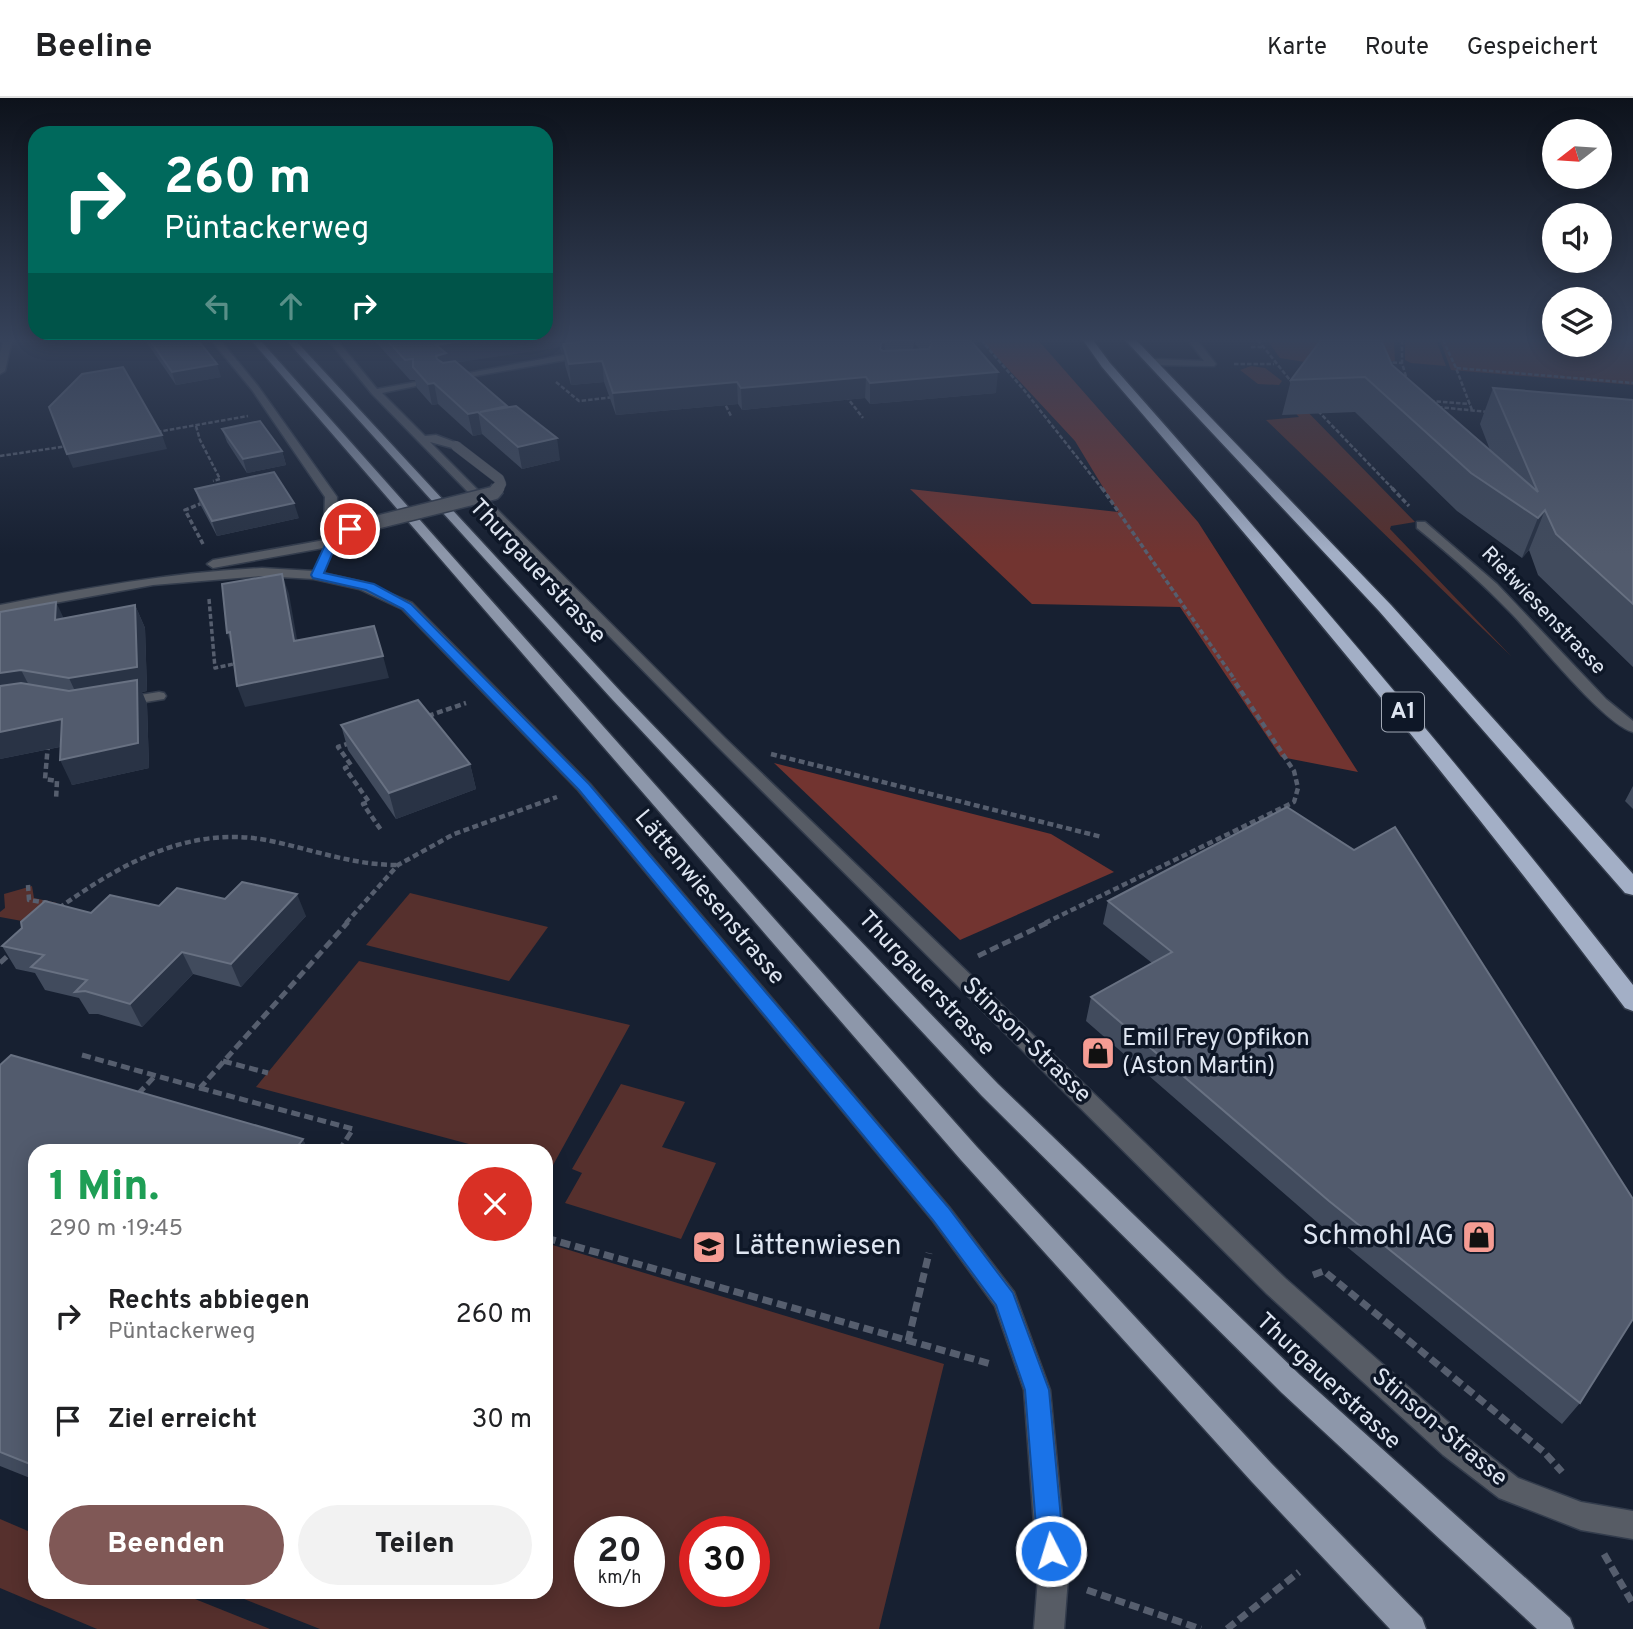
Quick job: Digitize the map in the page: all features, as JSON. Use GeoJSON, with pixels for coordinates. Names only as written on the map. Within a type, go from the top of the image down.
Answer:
{"type":"FeatureCollection","features":[{"type":"Feature","properties":{"kind":"highway","name":"A1"},"geometry":{"type":"LineString","coordinates":[[1146,411],[1369,670],[1489,817],[1633,1002]]}},
{"type":"Feature","properties":{"kind":"highway","name":"A1"},"geometry":{"type":"LineString","coordinates":[[1200,411],[1411,637],[1633,888]]}},
{"type":"Feature","properties":{"kind":"main road"},"geometry":{"type":"LineString","coordinates":[[318,411],[958,1140],[1194,1400],[1411,1629]]}},
{"type":"Feature","properties":{"kind":"main road","name":"Thurgauerstrasse"},"geometry":{"type":"LineString","coordinates":[[356,411],[616,695],[989,1090],[1290,1384],[1559,1629]]}},
{"type":"Feature","properties":{"kind":"street","name":"Stinson-Strasse"},"geometry":{"type":"LineString","coordinates":[[394,411],[720,741],[1296,1304],[1453,1445],[1509,1488],[1581,1516],[1633,1525]]}},
{"type":"Feature","properties":{"kind":"street"},"geometry":{"type":"LineString","coordinates":[[272,412],[331,497],[326,554]]}},
{"type":"Feature","properties":{"kind":"street"},"geometry":{"type":"LineString","coordinates":[[208,565],[326,554],[350,529],[494,493],[501,484],[499,479],[456,446],[436,438],[422,440]]}},
{"type":"Feature","properties":{"kind":"street","name":"Rietwiesenstrasse"},"geometry":{"type":"LineString","coordinates":[[1421,525],[1460,554],[1499,591],[1601,702],[1619,719],[1633,727]]}},
{"type":"Feature","properties":{"kind":"street","name":"Lättenwiesenstrasse"},"geometry":{"type":"LineString","coordinates":[[0,609],[181,578],[271,572],[326,554],[374,589],[407,606],[584,787],[941,1214],[1005,1300],[1037,1390],[1053,1578],[1049,1629]]}},
{"type":"Feature","properties":{"kind":"street"},"geometry":{"type":"LineString","coordinates":[[107,705],[159,696]]}},
{"type":"Feature","properties":{"kind":"path"},"geometry":{"type":"LineString","coordinates":[[729,411],[731,416]]}},
{"type":"Feature","properties":{"kind":"path"},"geometry":{"type":"LineString","coordinates":[[858,411],[863,418]]}},
{"type":"Feature","properties":{"kind":"path"},"geometry":{"type":"LineString","coordinates":[[971,960],[1294,802],[1299,790],[1297,777],[1291,766],[1118,514],[1042,411]]}},
{"type":"Feature","properties":{"kind":"path"},"geometry":{"type":"LineString","coordinates":[[1319,411],[1412,509]]}},
{"type":"Feature","properties":{"kind":"path"},"geometry":{"type":"LineString","coordinates":[[1485,411],[1499,413]]}},
{"type":"Feature","properties":{"kind":"path"},"geometry":{"type":"LineString","coordinates":[[155,432],[272,412]]}},
{"type":"Feature","properties":{"kind":"path"},"geometry":{"type":"LineString","coordinates":[[196,426],[198,439],[220,479],[228,487]]}},
{"type":"Feature","properties":{"kind":"path"},"geometry":{"type":"LineString","coordinates":[[0,456],[78,444]]}},
{"type":"Feature","properties":{"kind":"path"},"geometry":{"type":"LineString","coordinates":[[213,481],[220,479]]}},
{"type":"Feature","properties":{"kind":"path"},"geometry":{"type":"LineString","coordinates":[[205,502],[185,510],[203,542],[208,565]]}},
{"type":"Feature","properties":{"kind":"path"},"geometry":{"type":"LineString","coordinates":[[209,595],[215,668],[240,663]]}},
{"type":"Feature","properties":{"kind":"path"},"geometry":{"type":"LineString","coordinates":[[423,718],[471,701]]}},
{"type":"Feature","properties":{"kind":"path"},"geometry":{"type":"LineString","coordinates":[[362,738],[338,747],[351,765],[345,768],[369,802],[363,804],[381,830]]}},
{"type":"Feature","properties":{"kind":"path"},"geometry":{"type":"LineString","coordinates":[[720,741],[1102,837]]}},
{"type":"Feature","properties":{"kind":"path"},"geometry":{"type":"LineString","coordinates":[[48,742],[45,779],[57,781],[55,800]]}},
{"type":"Feature","properties":{"kind":"path"},"geometry":{"type":"LineString","coordinates":[[200,1088],[398,865],[454,834],[584,787]]}},
{"type":"Feature","properties":{"kind":"path"},"geometry":{"type":"LineString","coordinates":[[51,916],[117,869],[146,854],[185,842],[220,837],[255,838],[370,867],[398,865]]}},
{"type":"Feature","properties":{"kind":"path"},"geometry":{"type":"LineString","coordinates":[[27,885],[29,900],[52,904],[47,909]]}},
{"type":"Feature","properties":{"kind":"path"},"geometry":{"type":"LineString","coordinates":[[0,963],[14,950]]}},
{"type":"Feature","properties":{"kind":"path"},"geometry":{"type":"LineString","coordinates":[[82,1055],[353,1129],[343,1144]]}},
{"type":"Feature","properties":{"kind":"path"},"geometry":{"type":"LineString","coordinates":[[223,1062],[268,1073]]}},
{"type":"Feature","properties":{"kind":"path"},"geometry":{"type":"LineString","coordinates":[[135,1098],[155,1076]]}},
{"type":"Feature","properties":{"kind":"path"},"geometry":{"type":"LineString","coordinates":[[553,1240],[991,1364]]}},
{"type":"Feature","properties":{"kind":"path"},"geometry":{"type":"LineString","coordinates":[[908,1341],[929,1252]]}},
{"type":"Feature","properties":{"kind":"path"},"geometry":{"type":"LineString","coordinates":[[1324,1271],[1469,1395],[1544,1452],[1572,1482]]}},
{"type":"Feature","properties":{"kind":"path"},"geometry":{"type":"LineString","coordinates":[[1581,1516],[1633,1604]]}},
{"type":"Feature","properties":{"kind":"path"},"geometry":{"type":"LineString","coordinates":[[1227,1629],[1299,1572]]}},
{"type":"Feature","properties":{"kind":"path"},"geometry":{"type":"LineString","coordinates":[[1053,1578],[1201,1629]]}},
{"type":"Feature","properties":{"kind":"shaded area"},"geometry":{"type":"Polygon","coordinates":[[[1047,411],[1101,411],[1198,522],[1358,772],[1281,757],[1180,607],[1032,604],[910,489],[1118,512],[1075,441],[1047,411]]]}},
{"type":"Feature","properties":{"kind":"shaded area"},"geometry":{"type":"Polygon","coordinates":[[[1294,411],[1307,411],[1415,522],[1391,526],[1390,529],[1511,656],[1266,420],[1299,417],[1294,411]]]}},
{"type":"Feature","properties":{"kind":"shaded area"},"geometry":{"type":"Polygon","coordinates":[[[774,763],[1051,834],[1114,872],[960,940],[774,763]]]}},
{"type":"Feature","properties":{"kind":"shaded area"},"geometry":{"type":"Polygon","coordinates":[[[32,886],[34,898],[57,903],[33,923],[0,917],[0,912],[5,908],[4,894],[32,886]]]}},
{"type":"Feature","properties":{"kind":"shaded area"},"geometry":{"type":"Polygon","coordinates":[[[410,893],[548,927],[509,981],[366,945],[410,893]]]}},
{"type":"Feature","properties":{"kind":"shaded area"},"geometry":{"type":"Polygon","coordinates":[[[359,961],[630,1025],[553,1165],[553,1144],[469,1144],[256,1087],[359,961]]]}},
{"type":"Feature","properties":{"kind":"shaded area"},"geometry":{"type":"Polygon","coordinates":[[[621,1084],[685,1102],[662,1147],[716,1163],[681,1239],[565,1203],[582,1173],[572,1169],[621,1084]]]}},
{"type":"Feature","properties":{"kind":"shaded area"},"geometry":{"type":"Polygon","coordinates":[[[553,1245],[944,1364],[879,1629],[320,1629],[244,1599],[553,1599],[553,1245]]]}},
{"type":"Feature","properties":{"kind":"shaded area"},"geometry":{"type":"Polygon","coordinates":[[[0,1519],[28,1531],[28,1599],[195,1599],[270,1629],[97,1629],[0,1588],[0,1519]]]}},
{"type":"Feature","properties":{"kind":"building"},"geometry":{"type":"Polygon","coordinates":[[[51,411],[148,411],[162,435],[67,454],[51,411]]]}},
{"type":"Feature","properties":{"kind":"building"},"geometry":{"type":"Polygon","coordinates":[[[465,411],[523,411],[557,438],[518,447],[478,412],[468,414],[465,411]]]}},
{"type":"Feature","properties":{"kind":"building"},"geometry":{"type":"Polygon","coordinates":[[[1403,411],[1445,411],[1538,492],[1503,411],[1633,411],[1633,604],[1556,534],[1545,510],[1538,518],[1471,473],[1403,411]]]}},
{"type":"Feature","properties":{"kind":"building"},"geometry":{"type":"Polygon","coordinates":[[[260,421],[282,451],[243,459],[222,429],[260,421]]]}},
{"type":"Feature","properties":{"kind":"building"},"geometry":{"type":"Polygon","coordinates":[[[274,472],[294,503],[212,521],[195,489],[274,472]]]}},
{"type":"Feature","properties":{"kind":"building"},"geometry":{"type":"Polygon","coordinates":[[[282,574],[294,641],[374,626],[383,656],[237,686],[230,632],[227,633],[222,584],[282,574]]]}},
{"type":"Feature","properties":{"kind":"building"},"geometry":{"type":"Polygon","coordinates":[[[56,602],[55,620],[135,605],[137,667],[69,678],[21,670],[0,673],[0,612],[56,602]]]}},
{"type":"Feature","properties":{"kind":"building"},"geometry":{"type":"Polygon","coordinates":[[[137,680],[138,743],[60,760],[62,719],[0,732],[0,686],[21,683],[69,691],[137,680]]]}},
{"type":"Feature","properties":{"kind":"building"},"geometry":{"type":"Polygon","coordinates":[[[418,700],[470,764],[389,793],[341,725],[418,700]]]}},
{"type":"Feature","properties":{"kind":"building"},"geometry":{"type":"Polygon","coordinates":[[[1287,807],[1354,850],[1395,827],[1633,1199],[1633,1319],[1580,1403],[1329,1201],[1091,997],[1172,952],[1108,901],[1287,807]]]}},
{"type":"Feature","properties":{"kind":"building"},"geometry":{"type":"Polygon","coordinates":[[[242,882],[297,894],[231,964],[182,952],[130,1004],[85,991],[75,992],[87,980],[31,967],[44,955],[2,946],[22,928],[21,922],[45,901],[91,913],[110,895],[159,906],[177,888],[225,899],[242,882]]]}},
{"type":"Feature","properties":{"kind":"building"},"geometry":{"type":"Polygon","coordinates":[[[11,1055],[303,1139],[299,1144],[28,1144],[28,1463],[0,1452],[0,1065],[11,1055]]]}},
{"type":"Feature","properties":{"kind":"place","name":"Emil Frey Opfikon (Aston Martin)"},"geometry":{"type":"Point","coordinates":[1098,1053]}},
{"type":"Feature","properties":{"kind":"place","name":"Schmohl AG"},"geometry":{"type":"Point","coordinates":[1479,1237]}},
{"type":"Feature","properties":{"kind":"place","name":"Lättenwiesen"},"geometry":{"type":"Point","coordinates":[709,1247]}},
{"type":"Feature","properties":{"kind":"route"},"geometry":{"type":"LineString","coordinates":[[350,529],[336,533],[317,575],[356,582],[383,592],[407,606],[584,787],[941,1214],[1005,1300],[1037,1390],[1051,1551]]}}]}
